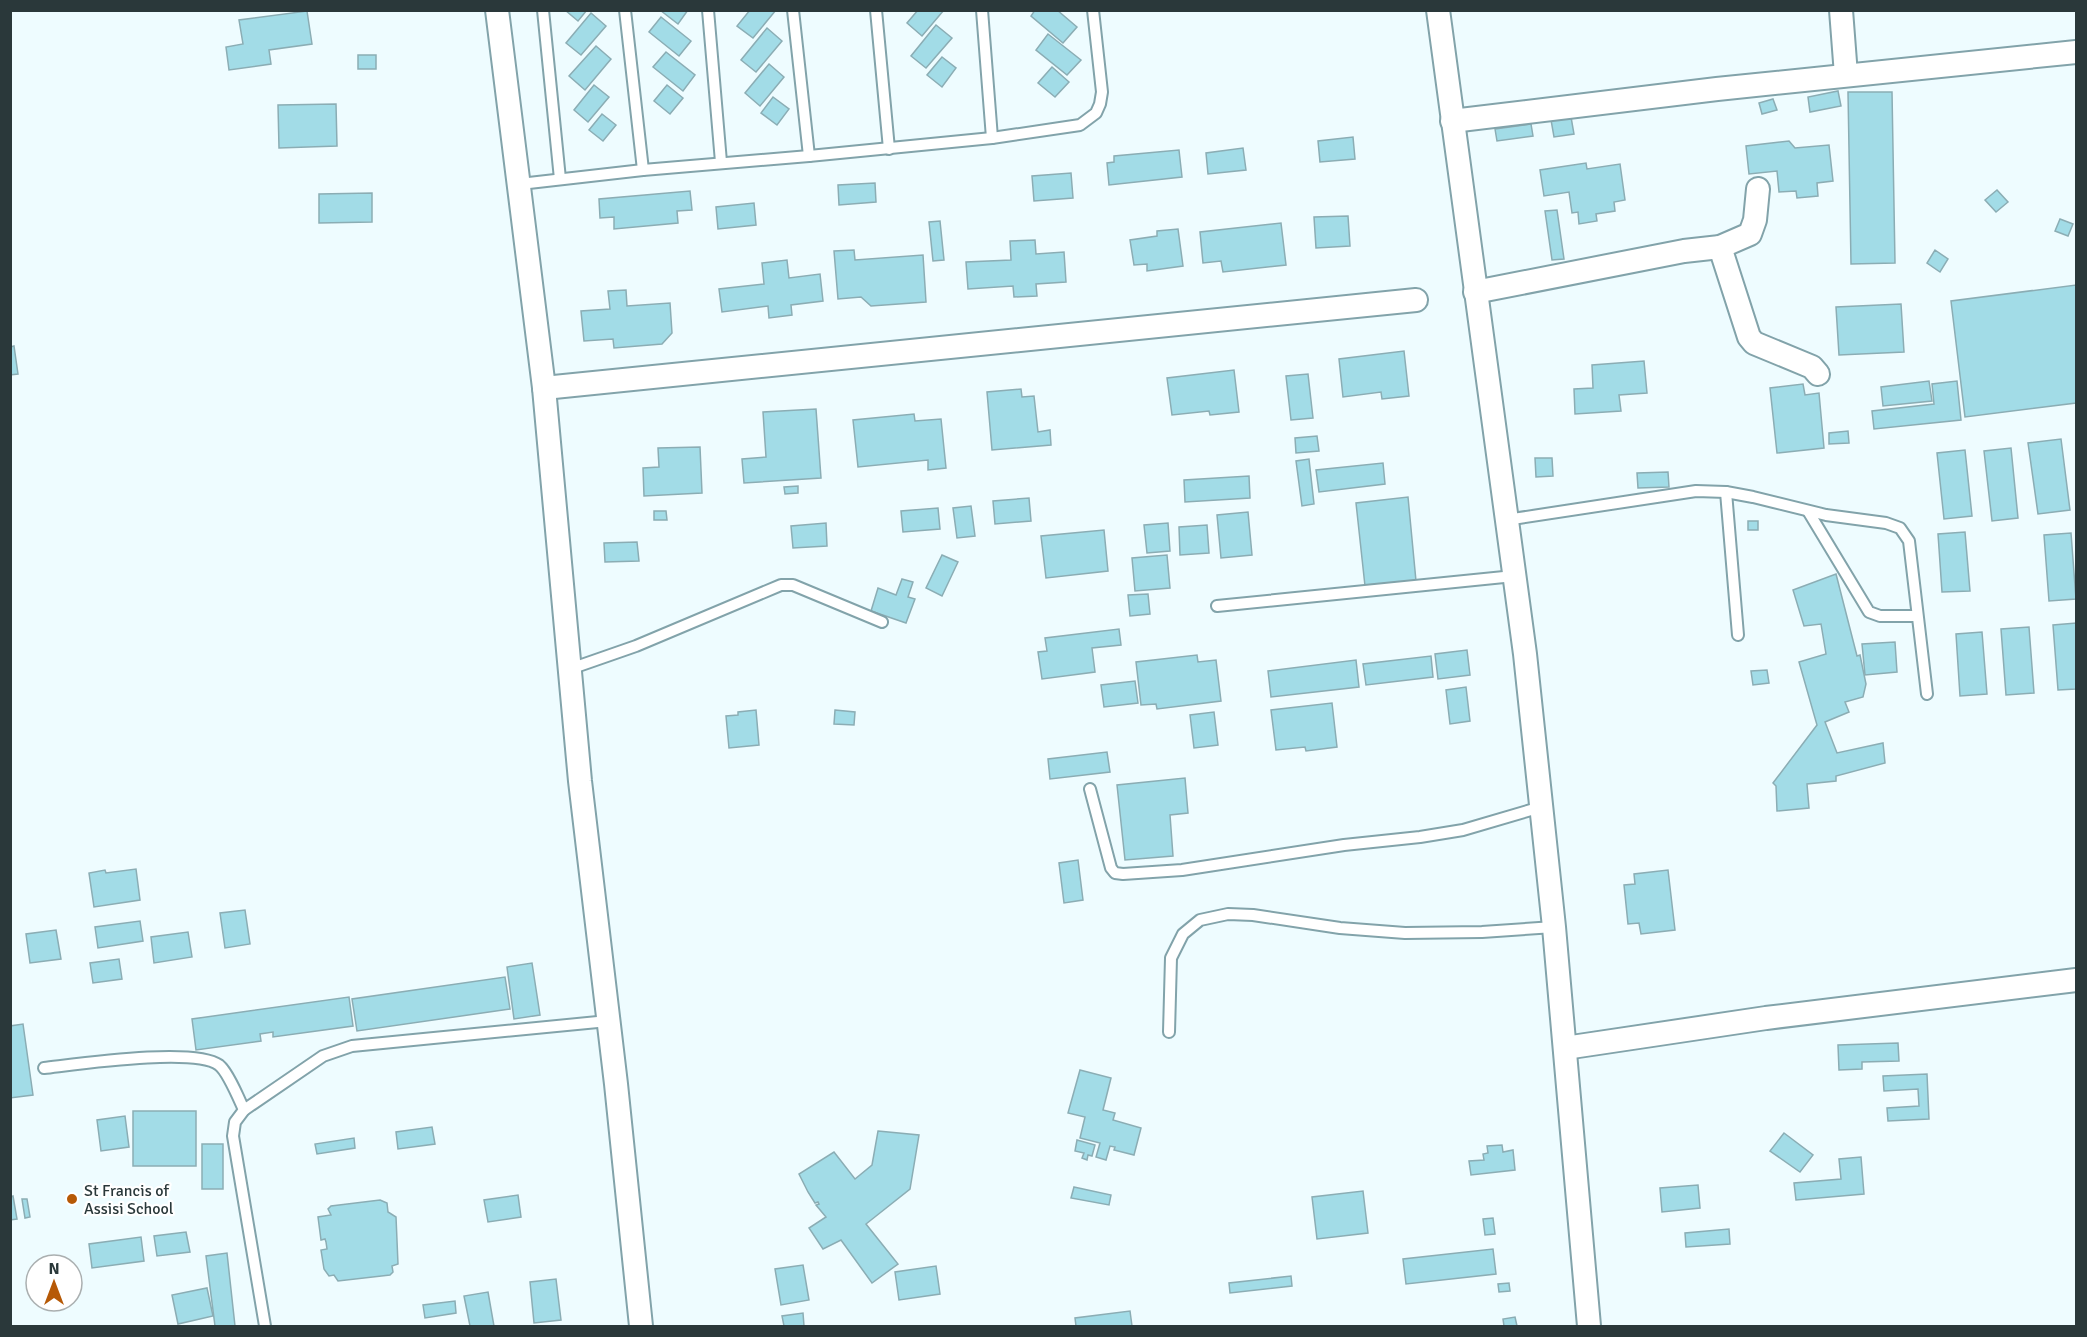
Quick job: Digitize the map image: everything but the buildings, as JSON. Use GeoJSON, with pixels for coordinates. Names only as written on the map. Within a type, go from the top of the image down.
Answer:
{"type":"FeatureCollection","features":[{"type":"Feature","properties":{"kind":"street"},"geometry":{"type":"LineString","coordinates":[[496,10],[520,184],[544,388],[580,781],[641,1326]]}},
{"type":"Feature","properties":{"kind":"street"},"geometry":{"type":"LineString","coordinates":[[1438,10],[1514,576],[1541,807],[1554,927],[1589,1326]]}},
{"type":"Feature","properties":{"kind":"street"},"geometry":{"type":"LineString","coordinates":[[1841,10],[1846,75]]}},
{"type":"Feature","properties":{"kind":"street"},"geometry":{"type":"LineString","coordinates":[[1452,121],[1716,89],[2076,52]]}},
{"type":"Feature","properties":{"kind":"street"},"geometry":{"type":"LineString","coordinates":[[1475,292],[1684,251],[1720,247],[1750,234],[1755,220],[1758,189]]}},
{"type":"Feature","properties":{"kind":"street"},"geometry":{"type":"LineString","coordinates":[[1720,247],[1749,337],[1754,343],[1812,367],[1818,374]]}},
{"type":"Feature","properties":{"kind":"street"},"geometry":{"type":"LineString","coordinates":[[544,388],[1416,300]]}},
{"type":"Feature","properties":{"kind":"street"},"geometry":{"type":"LineString","coordinates":[[1565,1048],[1766,1018],[2076,980]]}},
{"type":"Feature","properties":{"kind":"lane"},"geometry":{"type":"LineString","coordinates":[[543,10],[560,179]]}},
{"type":"Feature","properties":{"kind":"lane"},"geometry":{"type":"LineString","coordinates":[[625,10],[643,170]]}},
{"type":"Feature","properties":{"kind":"lane"},"geometry":{"type":"LineString","coordinates":[[708,10],[721,162]]}},
{"type":"Feature","properties":{"kind":"lane"},"geometry":{"type":"LineString","coordinates":[[793,10],[808,156]]}},
{"type":"Feature","properties":{"kind":"lane"},"geometry":{"type":"LineString","coordinates":[[876,10],[888,149]]}},
{"type":"Feature","properties":{"kind":"lane"},"geometry":{"type":"LineString","coordinates":[[982,10],[992,138]]}},
{"type":"Feature","properties":{"kind":"lane"},"geometry":{"type":"LineString","coordinates":[[520,184],[721,162],[888,149],[992,138],[1080,125],[1096,113],[1102,92],[1094,10]]}},
{"type":"Feature","properties":{"kind":"lane"},"geometry":{"type":"LineString","coordinates":[[1505,520],[1696,491],[1726,492],[1808,511],[1886,523],[1900,528],[1909,541],[1927,694]]}},
{"type":"Feature","properties":{"kind":"lane"},"geometry":{"type":"LineString","coordinates":[[1726,492],[1738,635]]}},
{"type":"Feature","properties":{"kind":"lane"},"geometry":{"type":"LineString","coordinates":[[1808,511],[1869,612],[1880,616],[1917,616]]}},
{"type":"Feature","properties":{"kind":"lane"},"geometry":{"type":"LineString","coordinates":[[1217,606],[1514,576]]}},
{"type":"Feature","properties":{"kind":"lane"},"geometry":{"type":"LineString","coordinates":[[570,669],[636,646],[781,585],[793,585],[882,622]]}},
{"type":"Feature","properties":{"kind":"lane"},"geometry":{"type":"LineString","coordinates":[[1090,789],[1111,868],[1115,873],[1123,874],[1182,870],[1344,845],[1463,830],[1541,807]]}},
{"type":"Feature","properties":{"kind":"lane"},"geometry":{"type":"LineString","coordinates":[[1169,1032],[1171,958],[1183,934],[1200,920],[1228,914],[1252,915],[1340,928],[1405,933],[1482,932],[1554,927]]}},
{"type":"Feature","properties":{"kind":"lane"},"geometry":{"type":"LineString","coordinates":[[265,1326],[233,1136],[235,1122],[244,1110],[323,1056],[352,1046],[608,1021]]}},
{"type":"Feature","properties":{"kind":"lane"},"geometry":{"type":"LineString","coordinates":[[44,1068],[157,1056],[208,1059],[222,1066],[244,1110]]}},
{"type":"Feature","properties":{"kind":"place","name":"St Francis of Assisi School"},"geometry":{"type":"Point","coordinates":[72,1199]}}]}
